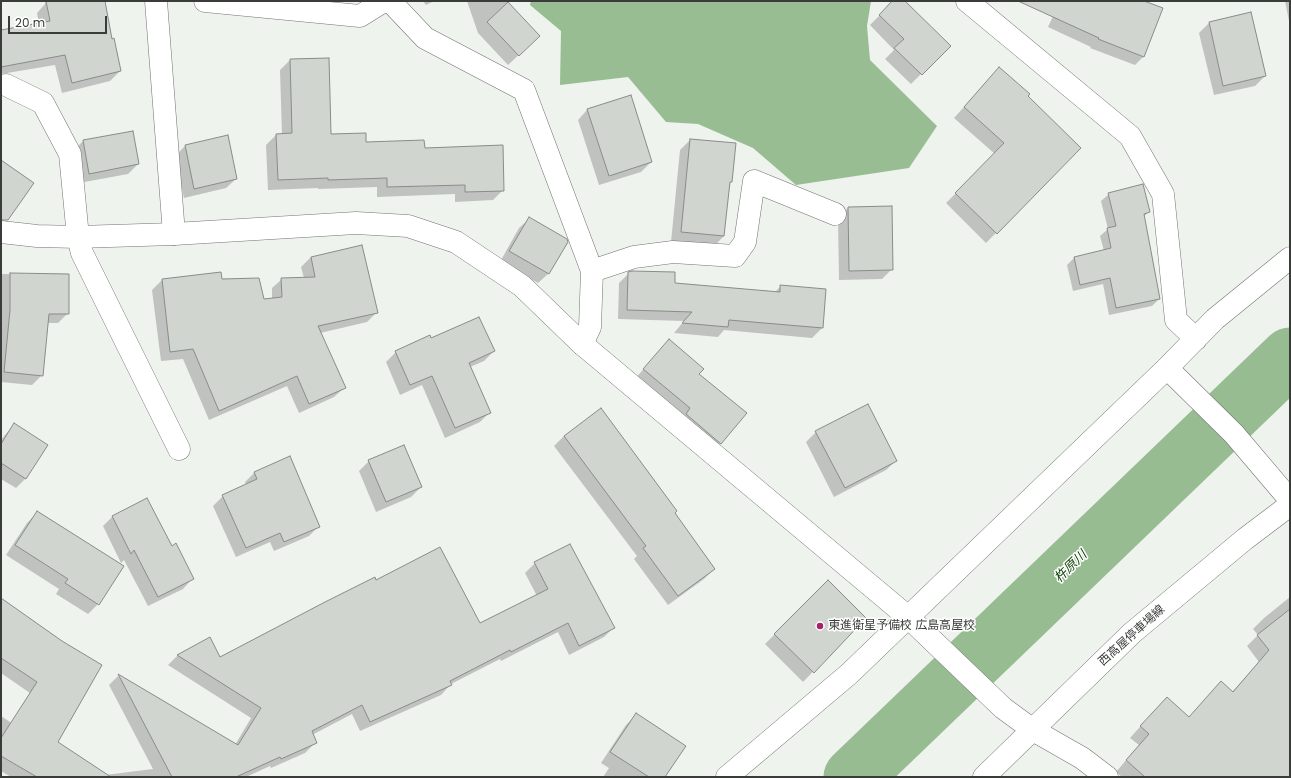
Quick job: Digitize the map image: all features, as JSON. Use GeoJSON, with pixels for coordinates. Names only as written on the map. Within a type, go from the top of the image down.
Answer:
{"type":"FeatureCollection","features":[{"type":"Feature","properties":{"kind":"street"},"geometry":{"type":"LineString","coordinates":[[156,1],[174,234]]}},
{"type":"Feature","properties":{"kind":"street"},"geometry":{"type":"LineString","coordinates":[[205,1],[360,16],[384,1]]}},
{"type":"Feature","properties":{"kind":"street"},"geometry":{"type":"LineString","coordinates":[[390,1],[425,38],[524,90],[592,271],[590,327],[582,344]]}},
{"type":"Feature","properties":{"kind":"street"},"geometry":{"type":"LineString","coordinates":[[967,1],[1130,136],[1164,194],[1176,320],[1196,339]]}},
{"type":"Feature","properties":{"kind":"street"},"geometry":{"type":"LineString","coordinates":[[6,85],[43,103],[70,154],[78,237],[82,253],[179,448]]}},
{"type":"Feature","properties":{"kind":"street"},"geometry":{"type":"LineString","coordinates":[[592,271],[634,257],[673,252],[735,256],[745,242],[754,181],[835,214]]}},
{"type":"Feature","properties":{"kind":"street"},"geometry":{"type":"LineString","coordinates":[[1,232],[37,236],[78,237],[174,234],[356,223],[408,226],[456,242],[522,286],[582,344],[914,623],[1003,708],[1033,730],[1082,758],[1107,777]]}},
{"type":"Feature","properties":{"kind":"street"},"geometry":{"type":"LineString","coordinates":[[728,777],[849,674],[914,623],[1174,374],[1196,339],[1216,319],[1290,258]]}},
{"type":"Feature","properties":{"kind":"street"},"geometry":{"type":"LineString","coordinates":[[1174,374],[1234,434],[1290,500]]}},
{"type":"Feature","properties":{"kind":"street","name":"西高屋停車場線"},"geometry":{"type":"LineString","coordinates":[[984,777],[1132,633],[1245,539],[1290,505]]}},
{"type":"Feature","properties":{"kind":"green space"},"geometry":{"type":"Polygon","coordinates":[[[531,1],[871,1],[867,26],[870,60],[937,126],[909,168],[796,185],[753,148],[698,124],[666,122],[628,77],[560,85],[561,31],[530,5],[531,1]]]}},
{"type":"Feature","properties":{"kind":"building"},"geometry":{"type":"Polygon","coordinates":[[[46,1],[105,1],[112,39],[114,38],[121,71],[72,83],[65,55],[1,67],[1,30],[50,21],[46,1]]]}},
{"type":"Feature","properties":{"kind":"building"},"geometry":{"type":"Polygon","coordinates":[[[892,1],[905,1],[951,46],[922,75],[894,48],[904,39],[879,15],[892,1]]]}},
{"type":"Feature","properties":{"kind":"building"},"geometry":{"type":"Polygon","coordinates":[[[1018,1],[1144,1],[1163,8],[1144,57],[1098,39],[1099,38],[1018,1]]]}},
{"type":"Feature","properties":{"kind":"building"},"geometry":{"type":"Polygon","coordinates":[[[508,2],[540,36],[519,56],[487,22],[508,2]]]}},
{"type":"Feature","properties":{"kind":"building"},"geometry":{"type":"Polygon","coordinates":[[[1251,12],[1266,76],[1223,86],[1209,22],[1251,12]]]}},
{"type":"Feature","properties":{"kind":"building"},"geometry":{"type":"Polygon","coordinates":[[[329,58],[331,134],[366,133],[366,142],[424,140],[425,148],[503,145],[504,191],[465,192],[465,185],[387,187],[387,178],[278,180],[276,134],[292,133],[290,59],[329,58]]]}},
{"type":"Feature","properties":{"kind":"building"},"geometry":{"type":"Polygon","coordinates":[[[999,67],[1030,94],[1028,96],[1081,148],[997,234],[955,193],[1004,143],[964,107],[999,67]]]}},
{"type":"Feature","properties":{"kind":"building"},"geometry":{"type":"Polygon","coordinates":[[[631,95],[652,162],[609,176],[587,109],[631,95]]]}},
{"type":"Feature","properties":{"kind":"building"},"geometry":{"type":"Polygon","coordinates":[[[133,131],[139,164],[89,174],[83,140],[133,131]]]}},
{"type":"Feature","properties":{"kind":"building"},"geometry":{"type":"Polygon","coordinates":[[[228,135],[237,179],[194,189],[185,145],[228,135]]]}},
{"type":"Feature","properties":{"kind":"building"},"geometry":{"type":"Polygon","coordinates":[[[690,139],[736,143],[724,236],[681,232],[690,139]]]}},
{"type":"Feature","properties":{"kind":"building"},"geometry":{"type":"Polygon","coordinates":[[[1,160],[34,183],[8,220],[1,220],[1,160]]]}},
{"type":"Feature","properties":{"kind":"building"},"geometry":{"type":"Polygon","coordinates":[[[1143,184],[1150,212],[1144,214],[1160,299],[1116,308],[1110,278],[1080,285],[1074,257],[1111,248],[1107,228],[1116,226],[1108,193],[1143,184]]]}},
{"type":"Feature","properties":{"kind":"building"},"geometry":{"type":"Polygon","coordinates":[[[892,206],[893,270],[849,271],[848,207],[892,206]]]}},
{"type":"Feature","properties":{"kind":"building"},"geometry":{"type":"Polygon","coordinates":[[[529,217],[567,239],[568,242],[549,274],[509,251],[529,217]]]}},
{"type":"Feature","properties":{"kind":"building"},"geometry":{"type":"Polygon","coordinates":[[[362,245],[378,313],[318,326],[346,388],[309,404],[297,376],[219,411],[193,349],[170,352],[162,279],[221,272],[222,279],[259,278],[264,299],[282,297],[281,278],[315,277],[311,257],[362,245]]]}},
{"type":"Feature","properties":{"kind":"building"},"geometry":{"type":"Polygon","coordinates":[[[628,272],[675,272],[675,283],[780,292],[780,285],[826,289],[823,328],[729,320],[728,327],[682,323],[692,312],[627,310],[628,272]]]}},
{"type":"Feature","properties":{"kind":"building"},"geometry":{"type":"Polygon","coordinates":[[[10,273],[69,274],[69,314],[49,314],[43,376],[4,372],[10,310],[10,273]]]}},
{"type":"Feature","properties":{"kind":"building"},"geometry":{"type":"Polygon","coordinates":[[[479,317],[495,351],[469,363],[491,413],[455,428],[432,376],[410,385],[395,351],[430,335],[431,338],[479,317]]]}},
{"type":"Feature","properties":{"kind":"building"},"geometry":{"type":"Polygon","coordinates":[[[669,339],[704,369],[699,374],[747,413],[721,444],[686,414],[690,408],[643,369],[669,339]]]}},
{"type":"Feature","properties":{"kind":"building"},"geometry":{"type":"Polygon","coordinates":[[[868,404],[897,461],[845,488],[815,431],[868,404]]]}},
{"type":"Feature","properties":{"kind":"building"},"geometry":{"type":"Polygon","coordinates":[[[601,408],[677,511],[675,513],[715,569],[678,596],[643,548],[646,546],[564,436],[601,408]]]}},
{"type":"Feature","properties":{"kind":"building"},"geometry":{"type":"Polygon","coordinates":[[[14,423],[48,445],[26,479],[1,463],[1,444],[14,423]]]}},
{"type":"Feature","properties":{"kind":"building"},"geometry":{"type":"Polygon","coordinates":[[[404,445],[422,487],[386,502],[368,460],[404,445]]]}},
{"type":"Feature","properties":{"kind":"building"},"geometry":{"type":"Polygon","coordinates":[[[290,456],[320,527],[284,542],[280,533],[246,548],[222,495],[257,479],[254,472],[290,456]]]}},
{"type":"Feature","properties":{"kind":"building"},"geometry":{"type":"Polygon","coordinates":[[[147,498],[172,546],[176,543],[194,579],[158,597],[134,550],[131,554],[112,516],[147,498]]]}},
{"type":"Feature","properties":{"kind":"building"},"geometry":{"type":"Polygon","coordinates":[[[37,511],[124,566],[99,605],[65,583],[68,579],[15,545],[37,511]]]}},
{"type":"Feature","properties":{"kind":"building"},"geometry":{"type":"Polygon","coordinates":[[[570,544],[615,628],[579,646],[568,623],[511,652],[510,650],[450,681],[452,685],[370,722],[362,705],[312,731],[317,743],[281,759],[280,757],[236,777],[172,777],[118,674],[238,745],[261,708],[177,655],[210,637],[220,657],[375,577],[376,580],[440,547],[480,623],[548,589],[534,562],[570,544]]]}},
{"type":"Feature","properties":{"kind":"building","name":"東進衛星予備校 広島高屋校"},"geometry":{"type":"Polygon","coordinates":[[[828,580],[866,618],[814,673],[774,634],[828,580]]]}},
{"type":"Feature","properties":{"kind":"building"},"geometry":{"type":"Polygon","coordinates":[[[1,598],[62,641],[102,665],[58,742],[111,777],[37,777],[1,756],[1,738],[37,682],[1,658],[1,598]]]}},
{"type":"Feature","properties":{"kind":"building"},"geometry":{"type":"Polygon","coordinates":[[[1290,609],[1290,777],[1145,777],[1126,760],[1149,734],[1140,726],[1167,697],[1189,717],[1221,681],[1233,692],[1269,650],[1257,635],[1290,609]]]}},
{"type":"Feature","properties":{"kind":"building"},"geometry":{"type":"Polygon","coordinates":[[[636,713],[686,746],[665,777],[649,777],[610,752],[636,713]]]}},
{"type":"Feature","properties":{"kind":"waterway","name":"杵原川"},"geometry":{"type":"LineString","coordinates":[[853,777],[1290,357]]}},
{"type":"Feature","properties":{"kind":"place","name":"東進衛星予備校 広島高屋校"},"geometry":{"type":"Point","coordinates":[820,626]}}]}
